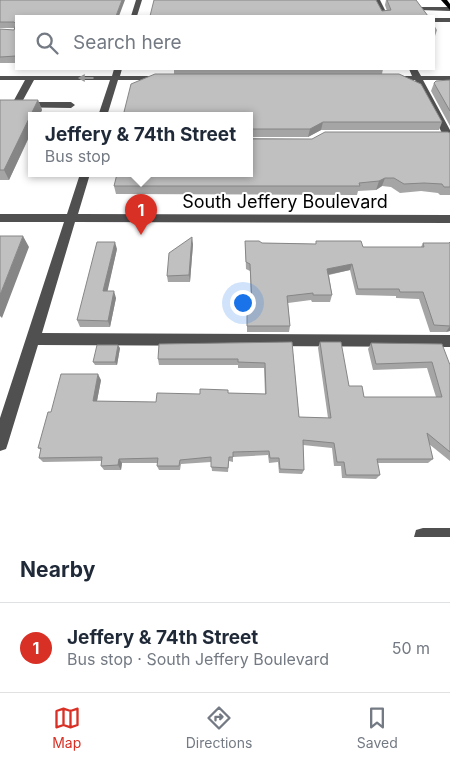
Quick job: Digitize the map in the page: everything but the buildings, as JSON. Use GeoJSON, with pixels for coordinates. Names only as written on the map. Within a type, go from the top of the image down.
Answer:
{"type":"FeatureCollection","features":[{"type":"Feature","properties":{"kind":"main road"},"geometry":{"type":"LineString","coordinates":[[444,1],[450,8]]}},
{"type":"Feature","properties":{"kind":"street"},"geometry":{"type":"LineString","coordinates":[[134,15],[139,0]]}},
{"type":"Feature","properties":{"kind":"street"},"geometry":{"type":"LineString","coordinates":[[377,0],[384,15]]}},
{"type":"Feature","properties":{"kind":"street"},"geometry":{"type":"LineString","coordinates":[[421,9],[450,8]]}},
{"type":"Feature","properties":{"kind":"street"},"geometry":{"type":"LineString","coordinates":[[435,20],[450,20]]}},
{"type":"Feature","properties":{"kind":"street"},"geometry":{"type":"LineString","coordinates":[[104,112],[118,70]]}},
{"type":"Feature","properties":{"kind":"street"},"geometry":{"type":"LineString","coordinates":[[414,70],[446,136]]}},
{"type":"Feature","properties":{"kind":"street"},"geometry":{"type":"LineString","coordinates":[[0,78],[173,78]]}},
{"type":"Feature","properties":{"kind":"street"},"geometry":{"type":"LineString","coordinates":[[16,104],[30,78]]}},
{"type":"Feature","properties":{"kind":"street"},"geometry":{"type":"LineString","coordinates":[[379,78],[450,78]]}},
{"type":"Feature","properties":{"kind":"street"},"geometry":{"type":"LineString","coordinates":[[0,104],[71,105]]}},
{"type":"Feature","properties":{"kind":"street"},"geometry":{"type":"LineString","coordinates":[[0,443],[84,177]]}},
{"type":"Feature","properties":{"kind":"street","name":"South Jeffery Boulevard"},"geometry":{"type":"LineString","coordinates":[[0,218],[450,219]]}},
{"type":"Feature","properties":{"kind":"street"},"geometry":{"type":"LineString","coordinates":[[33,339],[450,341]]}},
{"type":"Feature","properties":{"kind":"street"},"geometry":{"type":"LineString","coordinates":[[424,537],[450,537]]}},
{"type":"Feature","properties":{"kind":"place","name":"Jeffery & 74th Street"},"geometry":{"type":"Point","coordinates":[141,235]}}]}
